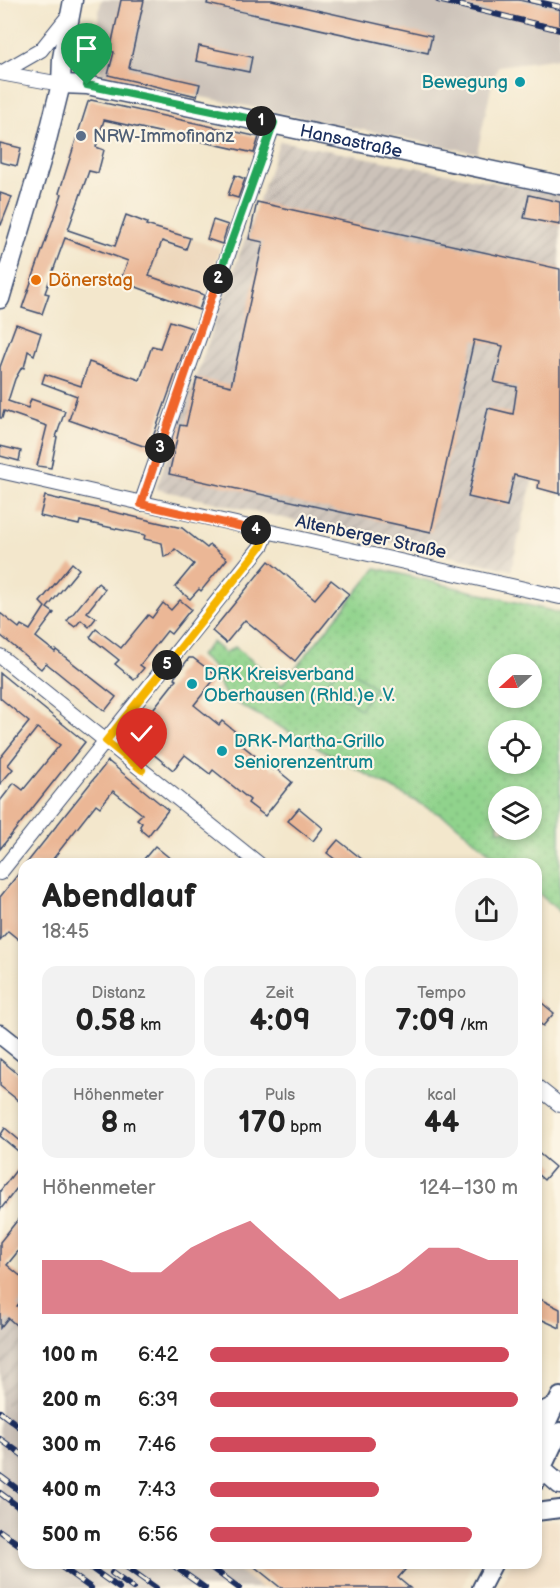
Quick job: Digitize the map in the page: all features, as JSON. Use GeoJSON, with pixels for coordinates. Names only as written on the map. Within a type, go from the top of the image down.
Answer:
{"type":"FeatureCollection","features":[{"type":"Feature","properties":{"kind":"main road"},"geometry":{"type":"LineString","coordinates":[[0,299],[34,189],[61,84],[62,58],[72,7]]}},
{"type":"Feature","properties":{"kind":"main road","name":"Hansastraße"},"geometry":{"type":"LineString","coordinates":[[61,84],[87,85],[560,185]]}},
{"type":"Feature","properties":{"kind":"main road"},"geometry":{"type":"LineString","coordinates":[[0,1034],[18,1048]]}},
{"type":"Feature","properties":{"kind":"main road"},"geometry":{"type":"LineString","coordinates":[[542,1411],[558,1400]]}},
{"type":"Feature","properties":{"kind":"main road"},"geometry":{"type":"LineString","coordinates":[[542,1474],[560,1485]]}},
{"type":"Feature","properties":{"kind":"street"},"geometry":{"type":"LineString","coordinates":[[0,73],[41,50],[72,7]]}},
{"type":"Feature","properties":{"kind":"street","name":"Hansastraße"},"geometry":{"type":"LineString","coordinates":[[0,73],[61,84]]}},
{"type":"Feature","properties":{"kind":"street"},"geometry":{"type":"LineString","coordinates":[[141,504],[274,123]]}},
{"type":"Feature","properties":{"kind":"street","name":"Altenberger Straße"},"geometry":{"type":"LineString","coordinates":[[0,471],[560,597]]}},
{"type":"Feature","properties":{"kind":"street"},"geometry":{"type":"LineString","coordinates":[[0,873],[262,545],[267,532]]}},
{"type":"Feature","properties":{"kind":"street"},"geometry":{"type":"LineString","coordinates":[[0,656],[252,858]]}},
{"type":"Feature","properties":{"kind":"street"},"geometry":{"type":"LineString","coordinates":[[542,1091],[560,1105]]}},
{"type":"Feature","properties":{"kind":"street"},"geometry":{"type":"LineString","coordinates":[[542,1434],[558,1400]]}},
{"type":"Feature","properties":{"kind":"street"},"geometry":{"type":"LineString","coordinates":[[542,1465],[560,1431]]}},
{"type":"Feature","properties":{"kind":"street"},"geometry":{"type":"LineString","coordinates":[[542,1511],[560,1509]]}},
{"type":"Feature","properties":{"kind":"street"},"geometry":{"type":"LineString","coordinates":[[482,1587],[485,1569]]}},
{"type":"Feature","properties":{"kind":"street"},"geometry":{"type":"LineString","coordinates":[[482,1587],[491,1569]]}},
{"type":"Feature","properties":{"kind":"shaded area"},"geometry":{"type":"Polygon","coordinates":[[[101,0],[560,0],[560,58],[498,66],[477,153],[101,74],[95,40],[101,0]]]}},
{"type":"Feature","properties":{"kind":"shaded area"},"geometry":{"type":"Polygon","coordinates":[[[280,141],[560,195],[560,363],[511,570],[156,489],[280,141]]]}},
{"type":"Feature","properties":{"kind":"shaded area"},"geometry":{"type":"Polygon","coordinates":[[[147,223],[220,249],[199,310],[120,281],[128,261],[133,262],[147,223]]]}},
{"type":"Feature","properties":{"kind":"shaded area"},"geometry":{"type":"Polygon","coordinates":[[[18,1305],[18,1414],[0,1401],[0,1328],[18,1305]]]}},
{"type":"Feature","properties":{"kind":"shaded area"},"geometry":{"type":"Polygon","coordinates":[[[0,1401],[18,1414],[18,1569],[236,1569],[262,1588],[0,1588],[0,1401]]]}},
{"type":"Feature","properties":{"kind":"shaded area"},"geometry":{"type":"Polygon","coordinates":[[[551,1519],[560,1520],[560,1588],[499,1588],[508,1569],[542,1569],[542,1522],[551,1519]]]}},
{"type":"Feature","properties":{"kind":"shaded area"},"geometry":{"type":"Polygon","coordinates":[[[236,1569],[469,1569],[463,1588],[262,1588],[236,1569]]]}},
{"type":"Feature","properties":{"kind":"green space"},"geometry":{"type":"Polygon","coordinates":[[[376,568],[560,613],[560,912],[542,896],[542,858],[496,858],[452,821],[227,698],[220,685],[221,674],[200,656],[212,642],[225,653],[235,647],[282,685],[376,568]]]}},
{"type":"Feature","properties":{"kind":"green space"},"geometry":{"type":"Polygon","coordinates":[[[341,663],[375,688],[360,709],[326,684],[341,663]]]}},
{"type":"Feature","properties":{"kind":"building"},"geometry":{"type":"Polygon","coordinates":[[[121,0],[144,0],[129,68],[200,84],[197,96],[108,75],[114,52],[110,51],[121,0]]]}},
{"type":"Feature","properties":{"kind":"building"},"geometry":{"type":"Polygon","coordinates":[[[208,0],[272,0],[432,36],[428,53],[207,4],[208,0]]]}},
{"type":"Feature","properties":{"kind":"building"},"geometry":{"type":"Polygon","coordinates":[[[460,0],[519,0],[560,9],[560,27],[511,17],[460,3],[460,0]]]}},
{"type":"Feature","properties":{"kind":"building"},"geometry":{"type":"Polygon","coordinates":[[[199,46],[252,57],[249,72],[196,61],[199,46]]]}},
{"type":"Feature","properties":{"kind":"building"},"geometry":{"type":"Polygon","coordinates":[[[91,100],[259,137],[254,153],[104,120],[96,147],[104,150],[98,173],[89,171],[68,230],[115,246],[126,215],[147,223],[146,225],[190,238],[186,249],[162,241],[149,276],[204,295],[199,310],[120,281],[128,261],[65,238],[45,293],[49,294],[42,314],[22,308],[62,194],[59,193],[88,102],[91,100]]]}},
{"type":"Feature","properties":{"kind":"building"},"geometry":{"type":"Polygon","coordinates":[[[0,143],[21,148],[17,166],[0,162],[0,143]]]}},
{"type":"Feature","properties":{"kind":"building"},"geometry":{"type":"Polygon","coordinates":[[[235,175],[245,179],[238,198],[228,195],[235,175]]]}},
{"type":"Feature","properties":{"kind":"building"},"geometry":{"type":"Polygon","coordinates":[[[0,193],[12,197],[1,225],[0,225],[0,193]]]}},
{"type":"Feature","properties":{"kind":"building"},"geometry":{"type":"Polygon","coordinates":[[[529,195],[560,202],[560,225],[524,218],[529,195]]]}},
{"type":"Feature","properties":{"kind":"building"},"geometry":{"type":"Polygon","coordinates":[[[257,202],[560,269],[560,494],[538,488],[539,481],[514,475],[507,506],[468,497],[488,408],[513,414],[517,387],[494,382],[503,346],[474,340],[431,532],[169,474],[180,425],[186,426],[197,378],[231,386],[263,242],[249,239],[257,202]]]}},
{"type":"Feature","properties":{"kind":"building"},"geometry":{"type":"Polygon","coordinates":[[[213,220],[228,225],[222,244],[207,239],[213,220]]]}},
{"type":"Feature","properties":{"kind":"building"},"geometry":{"type":"Polygon","coordinates":[[[170,321],[192,328],[149,448],[69,420],[77,396],[42,383],[45,374],[81,386],[89,362],[140,380],[152,346],[160,348],[170,321]]]}},
{"type":"Feature","properties":{"kind":"building"},"geometry":{"type":"Polygon","coordinates":[[[16,324],[41,333],[34,355],[28,351],[24,368],[22,367],[15,379],[8,401],[28,408],[31,399],[65,411],[56,437],[51,468],[37,466],[47,426],[4,411],[0,418],[0,367],[16,324]]]}},
{"type":"Feature","properties":{"kind":"building"},"geometry":{"type":"Polygon","coordinates":[[[0,446],[21,451],[19,461],[0,456],[0,446]]]}},
{"type":"Feature","properties":{"kind":"building"},"geometry":{"type":"Polygon","coordinates":[[[45,496],[182,528],[207,548],[210,545],[227,559],[201,591],[199,589],[190,599],[175,587],[194,564],[175,549],[170,555],[164,557],[162,543],[144,539],[145,535],[80,521],[79,525],[40,516],[45,496]]]}},
{"type":"Feature","properties":{"kind":"building"},"geometry":{"type":"Polygon","coordinates":[[[269,561],[315,599],[331,580],[349,594],[295,661],[245,620],[226,643],[212,631],[269,561]]]}},
{"type":"Feature","properties":{"kind":"building"},"geometry":{"type":"Polygon","coordinates":[[[72,563],[79,569],[47,608],[54,613],[36,637],[116,697],[105,711],[46,663],[41,669],[0,635],[0,613],[19,628],[21,625],[30,630],[45,607],[40,602],[72,563]]]}},
{"type":"Feature","properties":{"kind":"building"},"geometry":{"type":"Polygon","coordinates":[[[98,583],[105,589],[87,612],[96,618],[89,627],[81,620],[75,627],[67,621],[98,583]]]}},
{"type":"Feature","properties":{"kind":"building"},"geometry":{"type":"Polygon","coordinates":[[[180,600],[191,609],[171,634],[167,631],[140,665],[144,668],[134,680],[115,664],[119,660],[90,637],[96,629],[121,648],[148,615],[152,618],[163,603],[171,610],[180,600]]]}},
{"type":"Feature","properties":{"kind":"building","name":"DRK-Martha-Grillo Seniorenzentrum"},"geometry":{"type":"Polygon","coordinates":[[[189,658],[193,658],[217,676],[194,705],[219,725],[222,721],[242,737],[238,742],[292,782],[265,816],[248,803],[250,800],[213,770],[210,774],[185,755],[173,770],[152,753],[155,748],[135,732],[176,680],[174,678],[189,658]]]}},
{"type":"Feature","properties":{"kind":"building"},"geometry":{"type":"Polygon","coordinates":[[[0,673],[85,742],[0,849],[0,801],[14,783],[23,790],[60,745],[37,728],[8,765],[13,769],[0,784],[0,758],[29,722],[0,698],[0,673]]]}},
{"type":"Feature","properties":{"kind":"building"},"geometry":{"type":"Polygon","coordinates":[[[108,761],[168,810],[148,836],[142,831],[140,826],[142,823],[137,819],[142,814],[113,791],[100,807],[96,804],[54,858],[31,858],[108,761]]]}},
{"type":"Feature","properties":{"kind":"building"},"geometry":{"type":"Polygon","coordinates":[[[299,808],[323,828],[313,841],[288,821],[299,808]]]}},
{"type":"Feature","properties":{"kind":"building"},"geometry":{"type":"Polygon","coordinates":[[[338,840],[360,858],[333,858],[327,853],[338,840]]]}},
{"type":"Feature","properties":{"kind":"building"},"geometry":{"type":"Polygon","coordinates":[[[155,846],[170,858],[145,858],[155,846]]]}},
{"type":"Feature","properties":{"kind":"building"},"geometry":{"type":"Polygon","coordinates":[[[18,874],[18,939],[8,931],[0,940],[0,897],[18,874]]]}},
{"type":"Feature","properties":{"kind":"building"},"geometry":{"type":"Polygon","coordinates":[[[542,1003],[554,1013],[542,1025],[542,1003]]]}},
{"type":"Feature","properties":{"kind":"building"},"geometry":{"type":"Polygon","coordinates":[[[0,1059],[18,1074],[18,1100],[0,1086],[0,1059]]]}},
{"type":"Feature","properties":{"kind":"building"},"geometry":{"type":"Polygon","coordinates":[[[5,1128],[18,1139],[18,1151],[0,1136],[5,1128]]]}},
{"type":"Feature","properties":{"kind":"building"},"geometry":{"type":"Polygon","coordinates":[[[542,1156],[555,1167],[544,1180],[542,1178],[542,1156]]]}},
{"type":"Feature","properties":{"kind":"building"},"geometry":{"type":"Polygon","coordinates":[[[18,1168],[18,1187],[0,1210],[0,1191],[18,1168]]]}},
{"type":"Feature","properties":{"kind":"building"},"geometry":{"type":"Polygon","coordinates":[[[18,1220],[18,1251],[7,1265],[18,1274],[18,1327],[8,1318],[0,1328],[0,1242],[18,1220]]]}},
{"type":"Feature","properties":{"kind":"building"},"geometry":{"type":"Polygon","coordinates":[[[542,1300],[560,1309],[560,1328],[542,1320],[542,1300]]]}},
{"type":"Feature","properties":{"kind":"building"},"geometry":{"type":"Polygon","coordinates":[[[257,1569],[406,1569],[398,1578],[410,1588],[281,1588],[257,1569]]]}},
{"type":"Feature","properties":{"kind":"railway"},"geometry":{"type":"LineString","coordinates":[[438,0],[560,30]]}},
{"type":"Feature","properties":{"kind":"railway"},"geometry":{"type":"LineString","coordinates":[[530,0],[560,7]]}},
{"type":"Feature","properties":{"kind":"railway"},"geometry":{"type":"LineString","coordinates":[[0,1412],[18,1426]]}},
{"type":"Feature","properties":{"kind":"railway"},"geometry":{"type":"LineString","coordinates":[[0,1439],[18,1452]]}},
{"type":"Feature","properties":{"kind":"railway"},"geometry":{"type":"LineString","coordinates":[[0,1476],[18,1490]]}},
{"type":"Feature","properties":{"kind":"railway"},"geometry":{"type":"LineString","coordinates":[[0,1493],[18,1506]]}},
{"type":"Feature","properties":{"kind":"railway"},"geometry":{"type":"LineString","coordinates":[[0,1531],[18,1544]]}},
{"type":"Feature","properties":{"kind":"railway"},"geometry":{"type":"LineString","coordinates":[[64,1569],[91,1588]]}},
{"type":"Feature","properties":{"kind":"railway"},"geometry":{"type":"LineString","coordinates":[[92,1569],[119,1588]]}},
{"type":"Feature","properties":{"kind":"railway"},"geometry":{"type":"LineString","coordinates":[[129,1569],[156,1588]]}},
{"type":"Feature","properties":{"kind":"railway"},"geometry":{"type":"LineString","coordinates":[[178,1569],[205,1588]]}},
{"type":"Feature","properties":{"kind":"railway"},"geometry":{"type":"LineString","coordinates":[[213,1569],[239,1588]]}},
{"type":"Feature","properties":{"kind":"railway"},"geometry":{"type":"LineString","coordinates":[[112,1573],[133,1588]]}},
{"type":"Feature","properties":{"kind":"place","name":"Bewegung"},"geometry":{"type":"Point","coordinates":[520,82]}},
{"type":"Feature","properties":{"kind":"place","name":"NRW-Immofinanz"},"geometry":{"type":"Point","coordinates":[81,136]}},
{"type":"Feature","properties":{"kind":"place","name":"Dönerstag"},"geometry":{"type":"Point","coordinates":[36,280]}},
{"type":"Feature","properties":{"kind":"place","name":"DRK Kreisverband Oberhausen (Rhld.)e .V."},"geometry":{"type":"Point","coordinates":[192,684]}},
{"type":"Feature","properties":{"kind":"place","name":"DRK-Martha-Grillo Seniorenzentrum"},"geometry":{"type":"Point","coordinates":[222,751]}},
{"type":"Feature","properties":{"kind":"route"},"geometry":{"type":"LineString","coordinates":[[87,85],[274,123],[141,504],[267,532],[262,545],[106,741],[142,770]]}}]}
